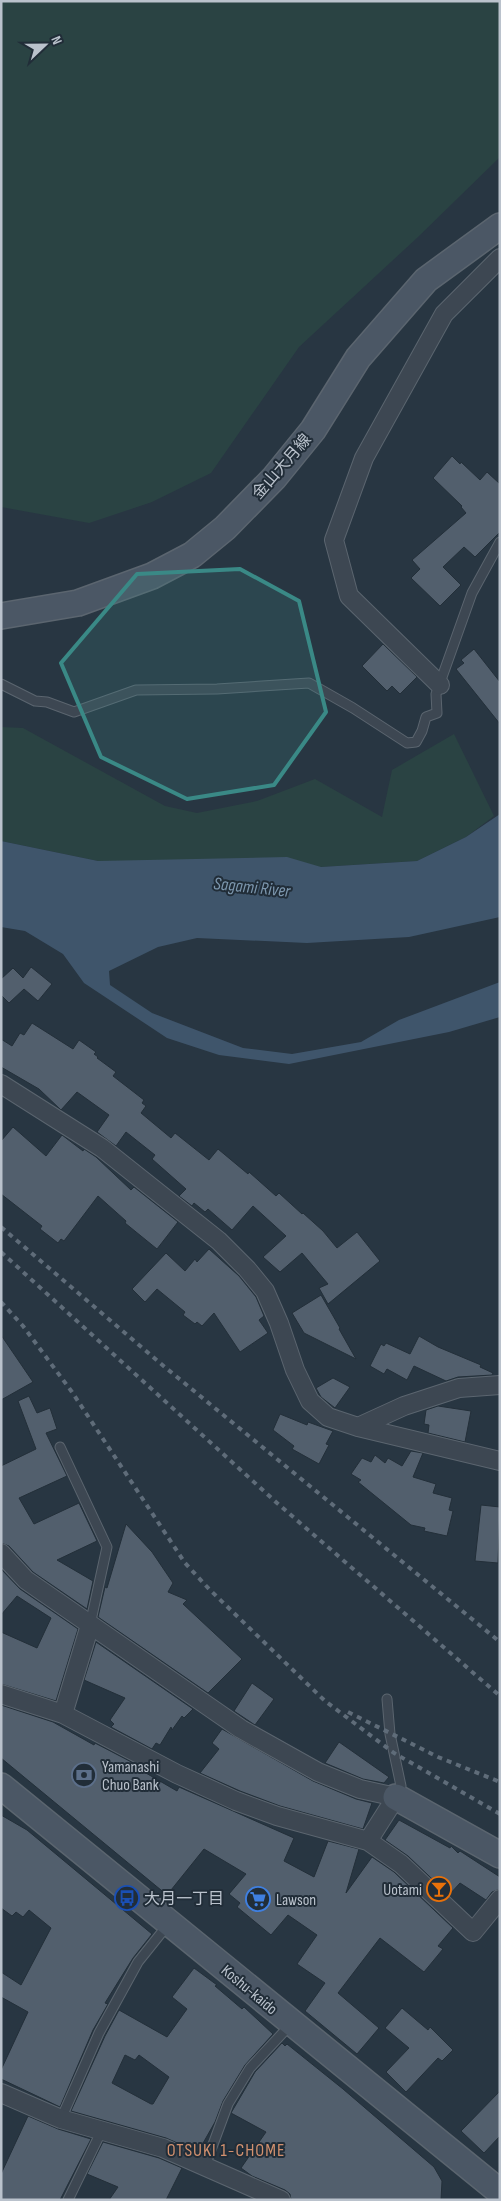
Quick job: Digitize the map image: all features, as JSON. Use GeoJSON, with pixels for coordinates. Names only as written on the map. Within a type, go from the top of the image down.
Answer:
{"type":"FeatureCollection","features":[{"type":"Feature","properties":{"kind":"street","name":"金山大月線"},"geometry":{"type":"LineString","coordinates":[[1,616],[78,603],[152,576],[192,555],[225,528],[274,478],[313,430],[358,358],[426,280],[499,229]]}},
{"type":"Feature","properties":{"kind":"street"},"geometry":{"type":"LineString","coordinates":[[440,685],[349,596],[334,540],[364,458],[444,314],[500,258]]}},
{"type":"Feature","properties":{"kind":"street"},"geometry":{"type":"LineString","coordinates":[[1,1084],[102,1148],[219,1241],[247,1269],[265,1291],[279,1323],[295,1370],[310,1400],[328,1418],[500,1461]]}},
{"type":"Feature","properties":{"kind":"street"},"geometry":{"type":"LineString","coordinates":[[358,1427],[404,1406],[459,1388],[500,1385]]}},
{"type":"Feature","properties":{"kind":"street"},"geometry":{"type":"LineString","coordinates":[[1,1553],[26,1580],[241,1729],[318,1772],[360,1789],[396,1797],[500,1855]]}},
{"type":"Feature","properties":{"kind":"street"},"geometry":{"type":"LineString","coordinates":[[63,1714],[90,1625]]}},
{"type":"Feature","properties":{"kind":"street"},"geometry":{"type":"LineString","coordinates":[[1,1694],[63,1714],[177,1774],[236,1801],[277,1816],[368,1841],[401,1864],[473,1932],[500,1899]]}},
{"type":"Feature","properties":{"kind":"street","name":"Koshu-kaido"},"geometry":{"type":"LineString","coordinates":[[1,1786],[446,2147],[492,2187]]}},
{"type":"Feature","properties":{"kind":"street"},"geometry":{"type":"LineString","coordinates":[[368,1841],[396,1797]]}},
{"type":"Feature","properties":{"kind":"street"},"geometry":{"type":"LineString","coordinates":[[1,2093],[62,2119],[163,2148],[281,2200]]}},
{"type":"Feature","properties":{"kind":"lane"},"geometry":{"type":"LineString","coordinates":[[1,684],[35,701],[47,702],[74,712],[136,690],[217,689],[309,683],[353,708],[407,743],[416,742],[426,717],[437,713],[436,694],[472,593],[500,542]]}},
{"type":"Feature","properties":{"kind":"lane"},"geometry":{"type":"LineString","coordinates":[[60,1448],[107,1547],[90,1625]]}},
{"type":"Feature","properties":{"kind":"lane"},"geometry":{"type":"LineString","coordinates":[[388,1699],[390,1734],[402,1786],[396,1797]]}},
{"type":"Feature","properties":{"kind":"lane"},"geometry":{"type":"LineString","coordinates":[[62,2119],[99,2033],[138,1962],[162,1932]]}},
{"type":"Feature","properties":{"kind":"lane"},"geometry":{"type":"LineString","coordinates":[[205,2166],[220,2124],[250,2068],[292,2023]]}},
{"type":"Feature","properties":{"kind":"lane"},"geometry":{"type":"LineString","coordinates":[[68,2200],[102,2130]]}},
{"type":"Feature","properties":{"kind":"highlighted area"},"geometry":{"type":"Polygon","coordinates":[[[240,569],[299,601],[326,712],[274,785],[187,799],[101,757],[61,663],[137,574],[240,569]]]}},
{"type":"Feature","properties":{"kind":"green space"},"geometry":{"type":"Polygon","coordinates":[[[1,1],[500,1],[500,157],[418,237],[299,347],[211,473],[152,502],[89,523],[1,507],[1,1]]]}},
{"type":"Feature","properties":{"kind":"green space"},"geometry":{"type":"Polygon","coordinates":[[[1,727],[23,728],[165,806],[197,813],[257,801],[315,779],[382,817],[392,770],[454,734],[494,816],[466,837],[417,861],[321,867],[98,861],[1,841],[1,727]]]}},
{"type":"Feature","properties":{"kind":"water","name":"Sagami River"},"geometry":{"type":"Polygon","coordinates":[[[500,814],[500,917],[409,937],[307,943],[197,938],[158,947],[109,971],[110,985],[152,1013],[243,1048],[292,1054],[361,1042],[399,1020],[500,982],[500,1017],[449,1032],[289,1064],[219,1055],[167,1038],[84,983],[63,954],[25,931],[1,927],[1,841],[98,861],[287,857],[321,867],[417,861],[466,837],[500,814]]]}},
{"type":"Feature","properties":{"kind":"building"},"geometry":{"type":"Polygon","coordinates":[[[452,456],[480,480],[487,472],[500,484],[500,532],[475,557],[464,547],[443,567],[461,585],[440,606],[411,578],[420,569],[412,560],[466,513],[462,506],[433,478],[452,456]]]}},
{"type":"Feature","properties":{"kind":"building"},"geometry":{"type":"Polygon","coordinates":[[[383,644],[417,677],[400,694],[392,686],[387,691],[362,666],[383,644]]]}},
{"type":"Feature","properties":{"kind":"building"},"geometry":{"type":"Polygon","coordinates":[[[474,649],[500,682],[500,724],[456,669],[464,663],[461,660],[474,649]]]}},
{"type":"Feature","properties":{"kind":"building"},"geometry":{"type":"Polygon","coordinates":[[[31,967],[52,984],[38,1001],[24,989],[9,1003],[1,995],[1,979],[13,968],[23,978],[31,967]]]}},
{"type":"Feature","properties":{"kind":"building"},"geometry":{"type":"Polygon","coordinates":[[[32,1023],[73,1049],[79,1040],[96,1052],[94,1054],[97,1058],[116,1072],[113,1076],[144,1100],[142,1103],[146,1106],[141,1113],[171,1138],[175,1133],[209,1160],[218,1149],[248,1174],[249,1172],[276,1196],[279,1193],[323,1231],[337,1248],[357,1232],[380,1261],[328,1304],[319,1288],[328,1284],[302,1253],[280,1272],[263,1257],[286,1236],[253,1206],[232,1230],[208,1209],[205,1212],[194,1203],[192,1206],[179,1196],[186,1189],[152,1159],[155,1155],[126,1132],[116,1146],[97,1132],[109,1115],[77,1092],[61,1110],[39,1089],[1,1067],[1,1039],[12,1046],[20,1033],[24,1035],[32,1023]]]}},
{"type":"Feature","properties":{"kind":"building"},"geometry":{"type":"Polygon","coordinates":[[[13,1127],[46,1156],[62,1135],[83,1151],[84,1149],[96,1157],[131,1190],[134,1187],[178,1222],[157,1249],[125,1223],[126,1221],[98,1196],[64,1241],[61,1239],[58,1243],[40,1229],[42,1226],[1,1194],[1,1141],[13,1127]]]}},
{"type":"Feature","properties":{"kind":"building"},"geometry":{"type":"Polygon","coordinates":[[[209,1249],[239,1276],[256,1297],[264,1316],[259,1320],[268,1333],[240,1352],[214,1313],[202,1326],[197,1322],[195,1324],[183,1315],[185,1312],[157,1289],[145,1302],[132,1289],[166,1253],[185,1271],[195,1259],[197,1262],[209,1249]]]}},
{"type":"Feature","properties":{"kind":"building"},"geometry":{"type":"Polygon","coordinates":[[[321,1295],[356,1359],[304,1333],[292,1313],[321,1295]]]}},
{"type":"Feature","properties":{"kind":"building"},"geometry":{"type":"Polygon","coordinates":[[[1,1335],[33,1382],[1,1400],[1,1335]]]}},
{"type":"Feature","properties":{"kind":"building"},"geometry":{"type":"Polygon","coordinates":[[[419,1336],[438,1347],[481,1365],[480,1367],[493,1373],[492,1375],[458,1377],[446,1381],[414,1366],[407,1380],[387,1369],[384,1374],[370,1366],[381,1344],[384,1346],[386,1343],[410,1354],[419,1336]]]}},
{"type":"Feature","properties":{"kind":"building"},"geometry":{"type":"Polygon","coordinates":[[[333,1378],[350,1387],[335,1408],[321,1397],[316,1388],[333,1378]]]}},
{"type":"Feature","properties":{"kind":"building"},"geometry":{"type":"Polygon","coordinates":[[[29,1396],[37,1413],[50,1408],[57,1429],[46,1433],[67,1476],[19,1498],[34,1524],[79,1503],[97,1541],[57,1560],[93,1581],[87,1609],[33,1572],[9,1546],[1,1543],[1,1466],[36,1449],[18,1401],[29,1396]]]}},
{"type":"Feature","properties":{"kind":"building"},"geometry":{"type":"Polygon","coordinates":[[[438,1406],[471,1411],[465,1442],[428,1433],[429,1425],[424,1424],[426,1410],[438,1406]]]}},
{"type":"Feature","properties":{"kind":"building"},"geometry":{"type":"Polygon","coordinates":[[[280,1414],[307,1425],[308,1422],[333,1431],[326,1444],[329,1445],[319,1464],[292,1449],[294,1446],[273,1430],[280,1414]]]}},
{"type":"Feature","properties":{"kind":"building"},"geometry":{"type":"Polygon","coordinates":[[[411,1451],[423,1453],[413,1477],[436,1484],[433,1493],[452,1498],[449,1510],[453,1511],[447,1536],[424,1531],[425,1528],[411,1525],[358,1482],[361,1480],[351,1474],[362,1458],[371,1462],[375,1455],[385,1463],[388,1458],[402,1466],[411,1451]]]}},
{"type":"Feature","properties":{"kind":"building"},"geometry":{"type":"Polygon","coordinates":[[[481,1505],[500,1507],[498,1563],[475,1561],[481,1505]]]}},
{"type":"Feature","properties":{"kind":"building"},"geometry":{"type":"Polygon","coordinates":[[[126,1524],[152,1552],[173,1583],[168,1592],[187,1600],[183,1604],[242,1659],[208,1693],[98,1617],[105,1587],[107,1588],[126,1524]]]}},
{"type":"Feature","properties":{"kind":"building"},"geometry":{"type":"Polygon","coordinates":[[[1,1569],[20,1589],[78,1629],[56,1701],[1,1684],[1,1632],[37,1648],[51,1618],[17,1596],[1,1615],[1,1569]]]}},
{"type":"Feature","properties":{"kind":"building"},"geometry":{"type":"Polygon","coordinates":[[[96,1642],[193,1709],[184,1718],[182,1716],[172,1730],[171,1727],[160,1745],[156,1743],[152,1749],[111,1727],[114,1724],[110,1720],[125,1698],[84,1680],[96,1642]]]}},
{"type":"Feature","properties":{"kind":"building"},"geometry":{"type":"Polygon","coordinates":[[[252,1683],[274,1699],[255,1725],[234,1711],[252,1683]]]}},
{"type":"Feature","properties":{"kind":"building"},"geometry":{"type":"Polygon","coordinates":[[[1,1705],[53,1722],[94,1745],[95,1743],[141,1767],[139,1769],[177,1791],[179,1787],[294,1838],[284,1861],[314,1877],[328,1841],[359,1849],[346,1893],[372,1857],[394,1872],[453,1928],[438,1946],[443,1949],[424,1972],[380,1938],[338,1993],[379,2028],[357,2054],[305,2011],[325,1983],[297,1964],[317,1935],[288,1915],[271,1935],[237,1907],[240,1903],[229,1894],[246,1874],[204,1849],[167,1895],[1,1758],[1,1705]]]}},
{"type":"Feature","properties":{"kind":"building"},"geometry":{"type":"Polygon","coordinates":[[[222,1729],[313,1781],[356,1799],[372,1803],[363,1829],[280,1806],[200,1773],[219,1749],[212,1743],[222,1729]]]}},
{"type":"Feature","properties":{"kind":"building"},"geometry":{"type":"Polygon","coordinates":[[[339,1742],[389,1777],[384,1783],[363,1779],[325,1763],[339,1742]]]}},
{"type":"Feature","properties":{"kind":"building"},"geometry":{"type":"Polygon","coordinates":[[[1,1815],[27,1830],[152,1934],[133,1958],[105,2003],[108,2004],[93,2030],[60,2107],[1,2079],[1,2070],[28,2012],[1,1997],[1,1972],[21,1985],[51,1928],[29,1910],[23,1917],[16,1912],[12,1916],[1,1908],[1,1815]]]}},
{"type":"Feature","properties":{"kind":"building"},"geometry":{"type":"Polygon","coordinates":[[[399,1820],[450,1848],[451,1846],[458,1853],[460,1851],[500,1877],[500,1889],[492,1892],[486,1900],[460,1883],[449,1895],[408,1856],[385,1840],[399,1820]]]}},
{"type":"Feature","properties":{"kind":"building"},"geometry":{"type":"Polygon","coordinates":[[[194,1968],[217,1985],[215,1986],[242,2009],[244,2007],[273,2034],[245,2065],[223,2101],[215,2122],[198,2152],[166,2138],[71,2111],[119,2010],[167,2037],[187,2009],[172,1997],[194,1968]],[[125,2055],[112,2083],[153,2104],[169,2077],[139,2055],[135,2060],[125,2055]]]}},
{"type":"Feature","properties":{"kind":"building"},"geometry":{"type":"Polygon","coordinates":[[[402,2008],[428,2030],[430,2027],[453,2050],[442,2061],[438,2058],[406,2092],[386,2072],[409,2048],[385,2028],[402,2008]]]}},
{"type":"Feature","properties":{"kind":"building"},"geometry":{"type":"Polygon","coordinates":[[[282,2043],[285,2046],[287,2044],[343,2089],[434,2167],[442,2181],[441,2200],[291,2200],[290,2194],[285,2190],[252,2176],[241,2168],[266,2132],[231,2113],[255,2072],[282,2043]]]}},
{"type":"Feature","properties":{"kind":"building"},"geometry":{"type":"Polygon","coordinates":[[[500,2091],[500,2136],[484,2153],[461,2131],[500,2091]]]}},
{"type":"Feature","properties":{"kind":"building"},"geometry":{"type":"Polygon","coordinates":[[[28,2116],[58,2129],[91,2139],[60,2200],[1,2200],[1,2174],[28,2116]]]}},
{"type":"Feature","properties":{"kind":"building"},"geometry":{"type":"Polygon","coordinates":[[[103,2142],[159,2158],[182,2168],[166,2200],[109,2200],[118,2187],[87,2174],[103,2142]]]}},
{"type":"Feature","properties":{"kind":"railway"},"geometry":{"type":"LineString","coordinates":[[1,1227],[166,1368],[500,1642]]}},
{"type":"Feature","properties":{"kind":"railway"},"geometry":{"type":"LineString","coordinates":[[1,1252],[277,1503],[500,1696]]}},
{"type":"Feature","properties":{"kind":"railway"},"geometry":{"type":"LineString","coordinates":[[1,1302],[23,1326],[72,1392],[185,1563],[209,1589],[325,1701],[394,1753],[500,1814]]}},
{"type":"Feature","properties":{"kind":"railway"},"geometry":{"type":"LineString","coordinates":[[348,1712],[438,1757],[500,1782]]}},
{"type":"Feature","properties":{"kind":"place","name":"Yamanashi Chuo Bank"},"geometry":{"type":"Point","coordinates":[84,1775]}},
{"type":"Feature","properties":{"kind":"place","name":"Uotami"},"geometry":{"type":"Point","coordinates":[439,1889]}},
{"type":"Feature","properties":{"kind":"place","name":"大月一丁目"},"geometry":{"type":"Point","coordinates":[127,1898]}},
{"type":"Feature","properties":{"kind":"place","name":"Lawson"},"geometry":{"type":"Point","coordinates":[258,1899]}},
{"type":"Feature","properties":{"kind":"district","name":"OTSUKI 1-CHOME"},"geometry":{"type":"Point","coordinates":[226,2150]}}]}
